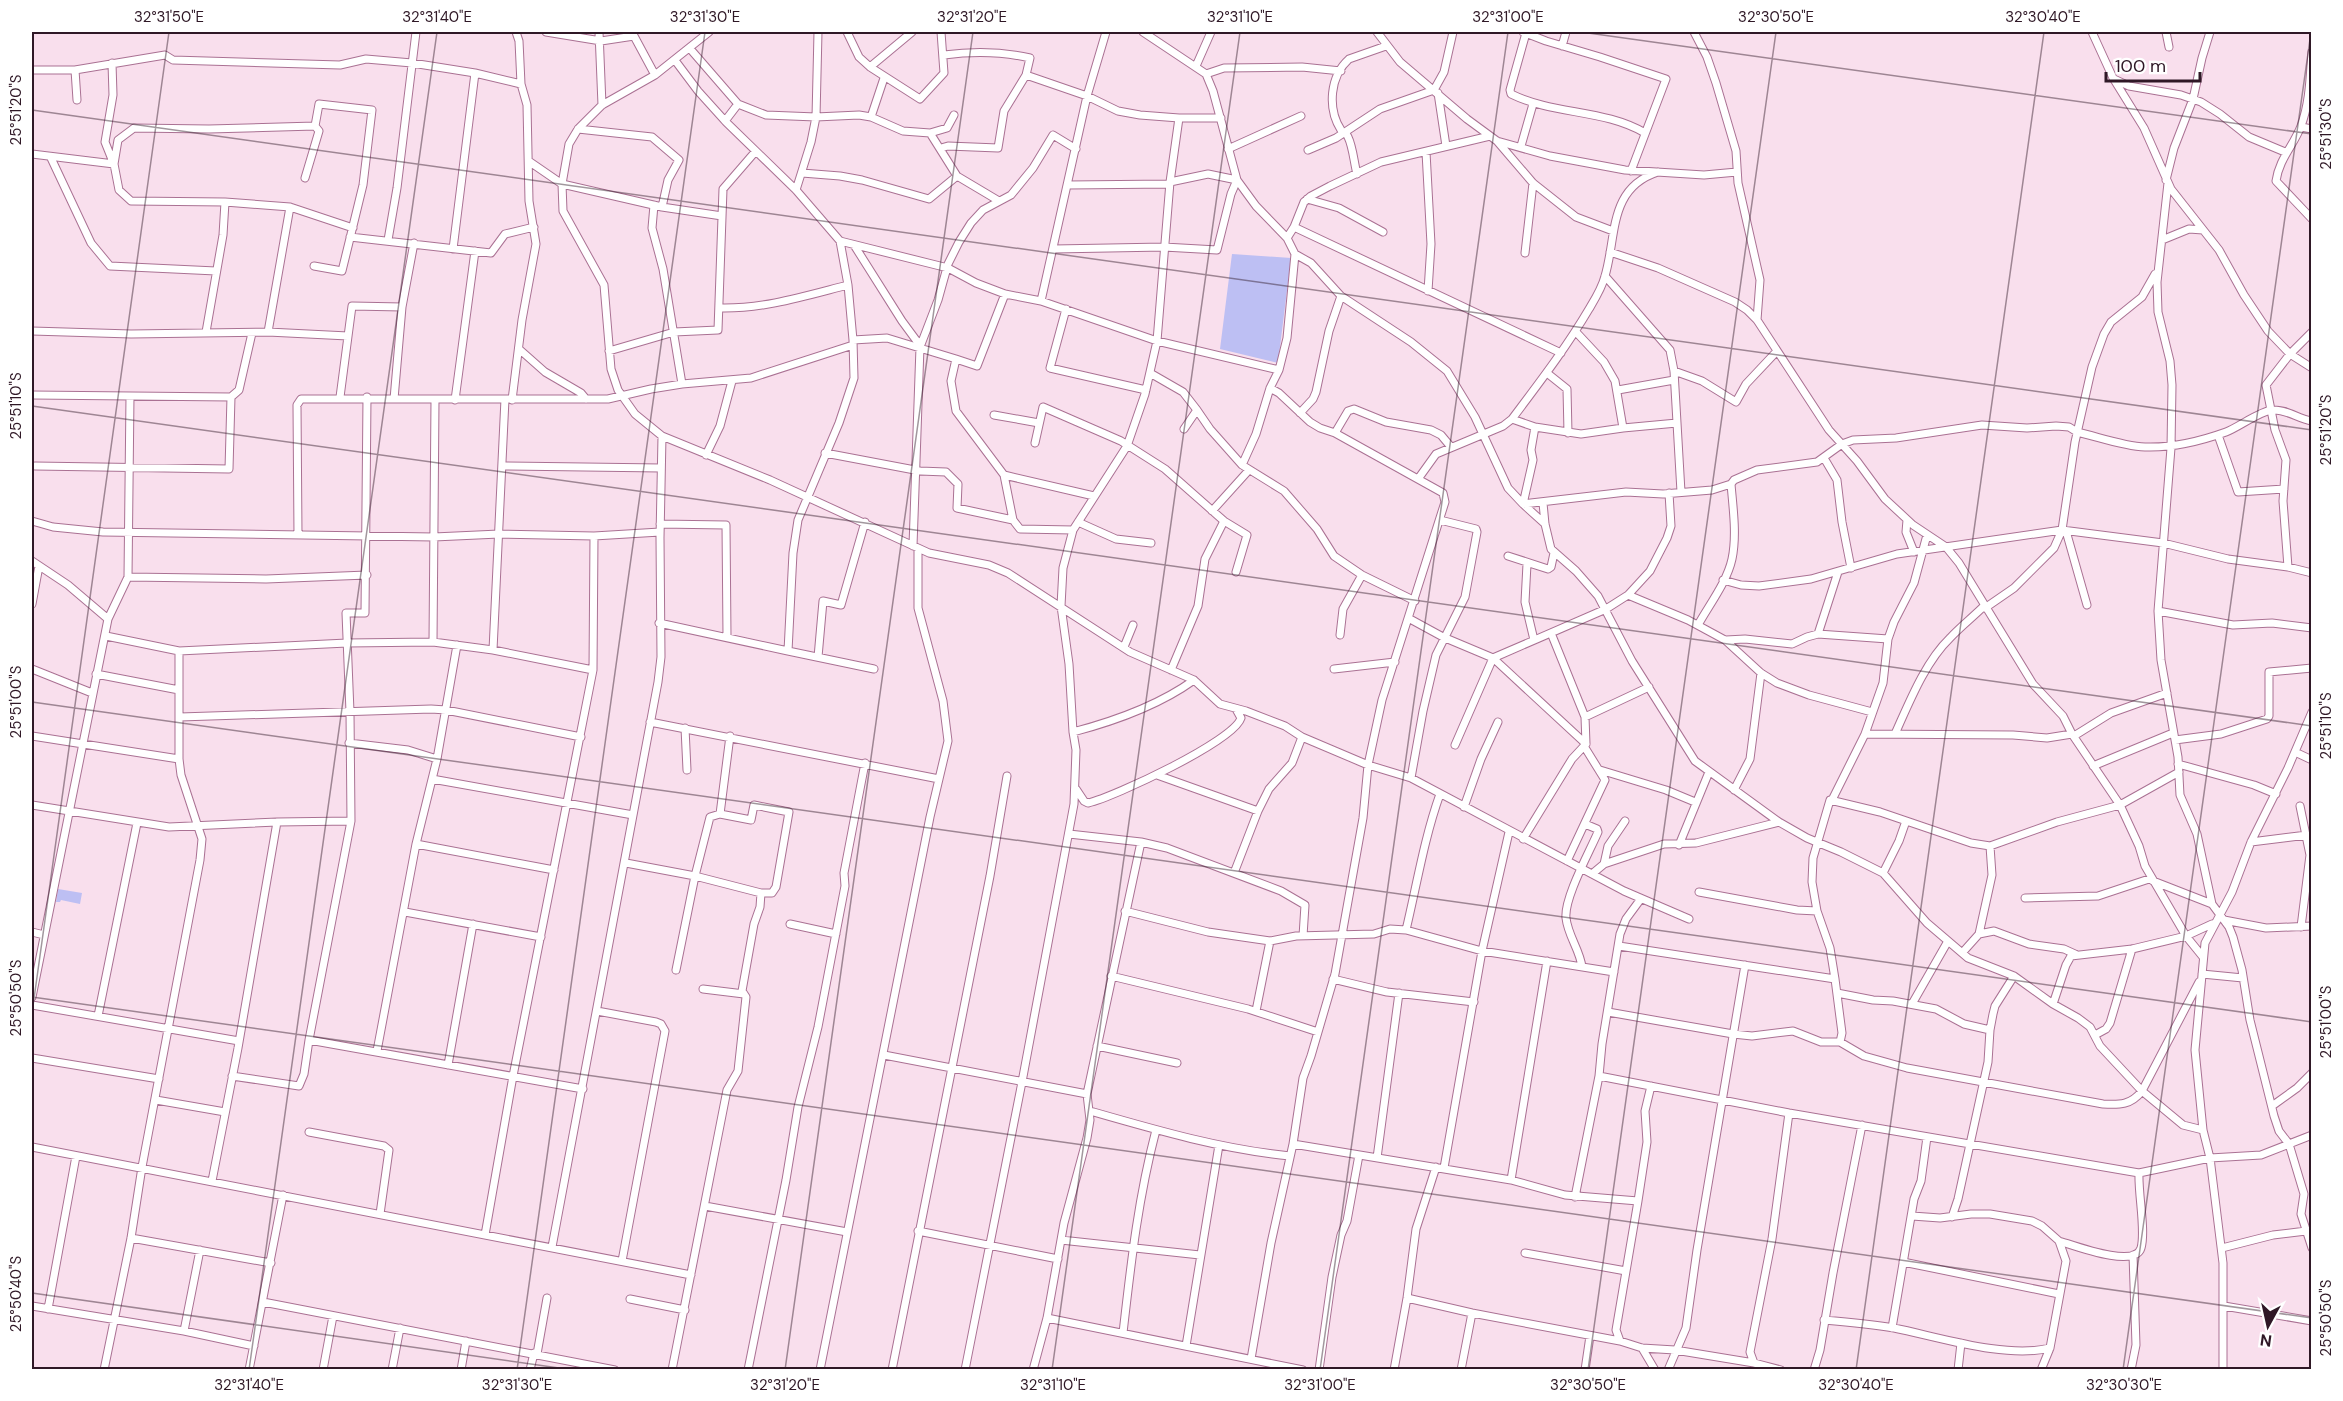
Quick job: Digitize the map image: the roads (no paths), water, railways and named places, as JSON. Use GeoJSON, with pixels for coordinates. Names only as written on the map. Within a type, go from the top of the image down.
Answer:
{"type":"FeatureCollection","features":[{"type":"Feature","properties":{"kind":"street"},"geometry":{"type":"LineString","coordinates":[[388,240],[397,188],[416,32]]}},
{"type":"Feature","properties":{"kind":"street"},"geometry":{"type":"LineString","coordinates":[[493,650],[502,466],[509,400],[536,244],[529,201],[530,162],[526,105],[521,84],[519,41],[516,32]]}},
{"type":"Feature","properties":{"kind":"street"},"geometry":{"type":"LineString","coordinates":[[546,32],[601,41],[634,36],[655,75]]}},
{"type":"Feature","properties":{"kind":"street"},"geometry":{"type":"LineString","coordinates":[[599,32],[602,105]]}},
{"type":"Feature","properties":{"kind":"street"},"geometry":{"type":"LineString","coordinates":[[709,32],[655,75],[602,105],[578,129],[569,144],[562,184],[563,211],[577,231],[604,285],[611,369],[621,395],[635,414],[662,436],[770,480],[915,547],[942,557],[989,565],[1008,573],[1124,647],[1194,680],[1220,704],[1285,726],[1302,737],[1368,765],[1411,778],[1640,900],[1689,919]]}},
{"type":"Feature","properties":{"kind":"street"},"geometry":{"type":"LineString","coordinates":[[796,190],[816,117],[818,32]]}},
{"type":"Feature","properties":{"kind":"street"},"geometry":{"type":"LineString","coordinates":[[847,32],[859,57],[884,78],[920,99],[944,73],[941,32]]}},
{"type":"Feature","properties":{"kind":"street"},"geometry":{"type":"LineString","coordinates":[[870,67],[912,32]]}},
{"type":"Feature","properties":{"kind":"street"},"geometry":{"type":"LineString","coordinates":[[1041,301],[1087,96],[1106,32]]}},
{"type":"Feature","properties":{"kind":"street"},"geometry":{"type":"LineString","coordinates":[[1143,32],[1206,74],[1221,118],[1237,180],[1256,206],[1287,238],[1295,254],[1287,338],[1279,370],[1270,388],[1256,434],[1242,465]]}},
{"type":"Feature","properties":{"kind":"street"},"geometry":{"type":"LineString","coordinates":[[1196,66],[1210,32]]}},
{"type":"Feature","properties":{"kind":"street"},"geometry":{"type":"LineString","coordinates":[[1377,32],[1400,62],[1497,141],[1533,183],[1576,217],[1613,231]]}},
{"type":"Feature","properties":{"kind":"street"},"geometry":{"type":"LineString","coordinates":[[1446,146],[1436,92],[1444,72],[1453,32]]}},
{"type":"Feature","properties":{"kind":"street"},"geometry":{"type":"LineString","coordinates":[[1631,171],[1645,133],[1665,78],[1525,32],[1510,93],[1533,104],[1607,118],[1645,133]]}},
{"type":"Feature","properties":{"kind":"street"},"geometry":{"type":"LineString","coordinates":[[1562,46],[1566,32]]}},
{"type":"Feature","properties":{"kind":"street"},"geometry":{"type":"LineString","coordinates":[[1694,32],[1707,57],[1736,151],[1737,172],[1760,280],[1757,320]]}},
{"type":"Feature","properties":{"kind":"street"},"geometry":{"type":"LineString","coordinates":[[2092,32],[2113,78],[2144,128],[2167,181],[2219,250],[2268,332],[2290,354],[2312,368]]}},
{"type":"Feature","properties":{"kind":"street"},"geometry":{"type":"LineString","coordinates":[[2166,32],[2169,47]]}},
{"type":"Feature","properties":{"kind":"street"},"geometry":{"type":"LineString","coordinates":[[2210,32],[2193,99],[2174,148],[2165,195],[2158,269],[2158,312],[2170,361],[2172,385],[2171,446],[2158,611],[2161,660],[2174,736],[2180,795],[2197,834],[2212,904],[2233,937],[2250,1020],[2272,1106],[2279,1131],[2289,1144],[2304,1194],[2301,1209],[2312,1248]]}},
{"type":"Feature","properties":{"kind":"street"},"geometry":{"type":"LineString","coordinates":[[1357,174],[1349,140],[1340,125],[1331,95],[1349,59],[1386,46]]}},
{"type":"Feature","properties":{"kind":"street"},"geometry":{"type":"LineString","coordinates":[[692,51],[738,104],[766,115],[816,117],[859,115],[871,117],[903,131],[930,133],[947,128],[954,115]]}},
{"type":"Feature","properties":{"kind":"street"},"geometry":{"type":"LineString","coordinates":[[940,148],[948,146],[998,148],[1004,111],[1026,75],[1030,58],[996,52],[973,51],[944,55]]}},
{"type":"Feature","properties":{"kind":"street"},"geometry":{"type":"LineString","coordinates":[[2312,52],[2309,88],[2301,127],[2286,152],[2276,181],[2312,219]]}},
{"type":"Feature","properties":{"kind":"street"},"geometry":{"type":"LineString","coordinates":[[32,70],[75,70],[165,55],[173,60],[340,65],[366,59],[412,63],[476,73],[521,84]]}},
{"type":"Feature","properties":{"kind":"street"},"geometry":{"type":"LineString","coordinates":[[112,63],[113,95],[105,142],[114,164],[119,190],[131,201],[225,202],[290,207],[352,228]]}},
{"type":"Feature","properties":{"kind":"street"},"geometry":{"type":"LineString","coordinates":[[677,63],[698,91],[754,152],[796,190],[840,241],[848,285],[854,378],[839,423],[805,498],[795,535],[788,651]]}},
{"type":"Feature","properties":{"kind":"street"},"geometry":{"type":"LineString","coordinates":[[1206,74],[1224,68],[1302,67],[1341,71]]}},
{"type":"Feature","properties":{"kind":"street"},"geometry":{"type":"LineString","coordinates":[[75,70],[77,100]]}},
{"type":"Feature","properties":{"kind":"street"},"geometry":{"type":"LineString","coordinates":[[453,249],[476,73]]}},
{"type":"Feature","properties":{"kind":"street"},"geometry":{"type":"LineString","coordinates":[[1026,75],[1087,96],[1118,111],[1179,118],[1221,118]]}},
{"type":"Feature","properties":{"kind":"street"},"geometry":{"type":"LineString","coordinates":[[871,117],[884,78]]}},
{"type":"Feature","properties":{"kind":"street"},"geometry":{"type":"LineString","coordinates":[[2113,78],[2129,86],[2193,99],[2213,108],[2249,137],[2286,152]]}},
{"type":"Feature","properties":{"kind":"street"},"geometry":{"type":"LineString","coordinates":[[1308,150],[1345,133],[1380,109],[1436,92]]}},
{"type":"Feature","properties":{"kind":"street"},"geometry":{"type":"LineString","coordinates":[[305,178],[311,153],[318,137],[319,131],[315,126],[319,104],[372,110],[363,185],[342,271],[314,266]]}},
{"type":"Feature","properties":{"kind":"street"},"geometry":{"type":"LineString","coordinates":[[725,120],[738,104]]}},
{"type":"Feature","properties":{"kind":"street"},"geometry":{"type":"LineString","coordinates":[[1521,146],[1533,104]]}},
{"type":"Feature","properties":{"kind":"street"},"geometry":{"type":"LineString","coordinates":[[1228,149],[1301,116]]}},
{"type":"Feature","properties":{"kind":"street"},"geometry":{"type":"LineString","coordinates":[[965,1370],[1022,1082],[1076,788],[1076,750],[1069,664],[1061,606],[1061,580],[1073,530],[1127,446],[1146,390],[1156,340],[1170,183],[1179,118]]}},
{"type":"Feature","properties":{"kind":"street"},"geometry":{"type":"LineString","coordinates":[[114,164],[118,140],[134,128],[209,129],[315,126]]}},
{"type":"Feature","properties":{"kind":"street"},"geometry":{"type":"LineString","coordinates":[[2301,127],[2312,129]]}},
{"type":"Feature","properties":{"kind":"street"},"geometry":{"type":"LineString","coordinates":[[578,129],[652,137],[679,160],[668,180],[652,228],[663,269],[682,384]]}},
{"type":"Feature","properties":{"kind":"street"},"geometry":{"type":"LineString","coordinates":[[930,133],[957,176],[999,201]]}},
{"type":"Feature","properties":{"kind":"street"},"geometry":{"type":"LineString","coordinates":[[820,1370],[947,748],[943,701],[918,608],[915,547],[921,345],[958,242],[971,223],[983,210],[1011,195],[1033,168],[1053,135],[1076,149]]}},
{"type":"Feature","properties":{"kind":"street"},"geometry":{"type":"LineString","coordinates":[[1287,238],[1307,199],[1382,162],[1490,136]]}},
{"type":"Feature","properties":{"kind":"street"},"geometry":{"type":"LineString","coordinates":[[1497,141],[1565,160],[1631,171],[1704,175],[1737,172]]}},
{"type":"Feature","properties":{"kind":"street"},"geometry":{"type":"LineString","coordinates":[[609,351],[674,332],[718,330],[723,189],[754,152]]}},
{"type":"Feature","properties":{"kind":"street"},"geometry":{"type":"LineString","coordinates":[[1426,152],[1431,244],[1428,291]]}},
{"type":"Feature","properties":{"kind":"street"},"geometry":{"type":"LineString","coordinates":[[32,154],[114,164]]}},
{"type":"Feature","properties":{"kind":"street"},"geometry":{"type":"LineString","coordinates":[[51,158],[91,243],[110,266],[216,271]]}},
{"type":"Feature","properties":{"kind":"street"},"geometry":{"type":"LineString","coordinates":[[530,162],[562,184],[658,206],[722,216]]}},
{"type":"Feature","properties":{"kind":"street"},"geometry":{"type":"LineString","coordinates":[[1418,479],[1436,454],[1483,435],[1512,419],[1576,332],[1605,276],[1613,231],[1625,195],[1644,176],[1658,172]]}},
{"type":"Feature","properties":{"kind":"street"},"geometry":{"type":"LineString","coordinates":[[802,173],[862,180],[929,199],[957,176]]}},
{"type":"Feature","properties":{"kind":"street"},"geometry":{"type":"LineString","coordinates":[[1068,186],[1170,183],[1208,174],[1237,180]]}},
{"type":"Feature","properties":{"kind":"street"},"geometry":{"type":"LineString","coordinates":[[1054,249],[1164,247],[1217,249],[1231,194],[1237,180]]}},
{"type":"Feature","properties":{"kind":"street"},"geometry":{"type":"LineString","coordinates":[[1525,253],[1533,183]]}},
{"type":"Feature","properties":{"kind":"street"},"geometry":{"type":"LineString","coordinates":[[1307,199],[1339,208],[1383,232]]}},
{"type":"Feature","properties":{"kind":"street"},"geometry":{"type":"LineString","coordinates":[[206,332],[223,235],[225,202]]}},
{"type":"Feature","properties":{"kind":"street"},"geometry":{"type":"LineString","coordinates":[[268,332],[290,207]]}},
{"type":"Feature","properties":{"kind":"street"},"geometry":{"type":"LineString","coordinates":[[350,237],[491,253],[505,234],[534,227]]}},
{"type":"Feature","properties":{"kind":"street"},"geometry":{"type":"LineString","coordinates":[[1294,228],[1561,353]]}},
{"type":"Feature","properties":{"kind":"street"},"geometry":{"type":"LineString","coordinates":[[2162,240],[2189,229],[2203,230]]}},
{"type":"Feature","properties":{"kind":"street"},"geometry":{"type":"LineString","coordinates":[[840,241],[948,268],[976,283],[1005,294],[1041,301],[1156,340],[1279,370]]}},
{"type":"Feature","properties":{"kind":"street"},"geometry":{"type":"LineString","coordinates":[[394,399],[402,307],[414,243]]}},
{"type":"Feature","properties":{"kind":"street"},"geometry":{"type":"LineString","coordinates":[[854,245],[902,321],[921,345]]}},
{"type":"Feature","properties":{"kind":"street"},"geometry":{"type":"LineString","coordinates":[[455,400],[475,251]]}},
{"type":"Feature","properties":{"kind":"street"},"geometry":{"type":"LineString","coordinates":[[1610,252],[1658,268],[1735,302],[1757,320],[1829,430],[1892,506],[1907,520],[1946,548],[1959,563],[2033,684],[2063,716],[2073,735],[2120,805],[2152,880],[2186,936],[2203,957]]}},
{"type":"Feature","properties":{"kind":"street"},"geometry":{"type":"LineString","coordinates":[[1295,254],[1311,263],[1341,296],[1411,342],[1448,371],[1475,417],[1508,488],[1545,524]]}},
{"type":"Feature","properties":{"kind":"street"},"geometry":{"type":"LineString","coordinates":[[1895,734],[1907,705],[1934,657],[1949,638],[1985,607],[2014,588],[2054,548],[2064,530],[2078,432],[2092,368],[2104,334],[2111,322],[2142,297],[2158,269]]}},
{"type":"Feature","properties":{"kind":"street"},"geometry":{"type":"LineString","coordinates":[[1605,276],[1667,346],[1674,371],[1681,492]]}},
{"type":"Feature","properties":{"kind":"street"},"geometry":{"type":"LineString","coordinates":[[720,308],[746,308],[776,304],[848,285]]}},
{"type":"Feature","properties":{"kind":"street"},"geometry":{"type":"LineString","coordinates":[[298,535],[297,405],[301,399],[367,397],[435,400],[608,399],[682,384],[732,381],[770,373],[853,343],[887,338],[921,345],[977,366],[1005,294]]}},
{"type":"Feature","properties":{"kind":"street"},"geometry":{"type":"LineString","coordinates":[[1300,413],[1313,399],[1316,392],[1329,331],[1341,296]]}},
{"type":"Feature","properties":{"kind":"street"},"geometry":{"type":"LineString","coordinates":[[340,397],[352,306],[402,307]]}},
{"type":"Feature","properties":{"kind":"street"},"geometry":{"type":"LineString","coordinates":[[1066,309],[1050,368],[1146,390]]}},
{"type":"Feature","properties":{"kind":"street"},"geometry":{"type":"LineString","coordinates":[[32,331],[131,334],[268,332],[348,336]]}},
{"type":"Feature","properties":{"kind":"street"},"geometry":{"type":"LineString","coordinates":[[1576,332],[1604,362],[1615,381],[1623,428]]}},
{"type":"Feature","properties":{"kind":"street"},"geometry":{"type":"LineString","coordinates":[[2288,567],[2283,501],[2285,454],[2277,438],[2266,383],[2312,332]]}},
{"type":"Feature","properties":{"kind":"street"},"geometry":{"type":"LineString","coordinates":[[32,396],[231,397],[239,390],[252,333]]}},
{"type":"Feature","properties":{"kind":"street"},"geometry":{"type":"LineString","coordinates":[[519,349],[545,372],[581,393],[586,399]]}},
{"type":"Feature","properties":{"kind":"street"},"geometry":{"type":"LineString","coordinates":[[1674,371],[1702,381],[1736,402],[1746,384],[1777,351]]}},
{"type":"Feature","properties":{"kind":"street"},"geometry":{"type":"LineString","coordinates":[[956,359],[951,381],[956,411],[1004,475],[1013,520],[1020,529],[1073,530]]}},
{"type":"Feature","properties":{"kind":"street"},"geometry":{"type":"LineString","coordinates":[[1149,373],[1183,392],[1215,435],[1242,465],[1284,491],[1317,529],[1334,556],[1362,575],[1415,601]]}},
{"type":"Feature","properties":{"kind":"street"},"geometry":{"type":"LineString","coordinates":[[1547,373],[1567,389],[1568,434]]}},
{"type":"Feature","properties":{"kind":"street"},"geometry":{"type":"LineString","coordinates":[[1618,390],[1674,380]]}},
{"type":"Feature","properties":{"kind":"street"},"geometry":{"type":"LineString","coordinates":[[706,455],[720,426],[732,381]]}},
{"type":"Feature","properties":{"kind":"street"},"geometry":{"type":"LineString","coordinates":[[1251,1359],[1260,1301],[1293,1144],[1303,1078],[1333,979],[1363,818],[1368,765],[1382,700],[1410,619],[1445,502],[1443,493],[1335,433],[1320,428],[1270,388]]}},
{"type":"Feature","properties":{"kind":"street"},"geometry":{"type":"LineString","coordinates":[[32,997],[108,619],[128,577],[130,396]]}},
{"type":"Feature","properties":{"kind":"street"},"geometry":{"type":"LineString","coordinates":[[35,466],[229,469],[231,397]]}},
{"type":"Feature","properties":{"kind":"street"},"geometry":{"type":"LineString","coordinates":[[232,1076],[299,1086],[304,1074],[351,821],[346,613],[365,613],[367,397]]}},
{"type":"Feature","properties":{"kind":"street"},"geometry":{"type":"LineString","coordinates":[[433,642],[435,400]]}},
{"type":"Feature","properties":{"kind":"street"},"geometry":{"type":"LineString","coordinates":[[1035,443],[1043,407],[1121,441],[1165,469],[1224,521],[1247,535],[1236,572]]}},
{"type":"Feature","properties":{"kind":"street"},"geometry":{"type":"LineString","coordinates":[[1335,433],[1348,411],[1354,409],[1386,422],[1431,430],[1441,435],[1451,447]]}},
{"type":"Feature","properties":{"kind":"street"},"geometry":{"type":"LineString","coordinates":[[1184,429],[1197,410]]}},
{"type":"Feature","properties":{"kind":"street"},"geometry":{"type":"LineString","coordinates":[[1523,504],[1626,492],[1670,493],[1712,490],[1731,484],[1734,480],[1758,470],[1810,464],[1824,458],[1842,444],[1853,440],[1896,438],[1982,425],[2026,429],[2069,427],[2078,432],[2133,445],[2171,446],[2218,435],[2271,410],[2289,412],[2303,420],[2312,421]]}},
{"type":"Feature","properties":{"kind":"street"},"geometry":{"type":"LineString","coordinates":[[994,415],[1039,423]]}},
{"type":"Feature","properties":{"kind":"street"},"geometry":{"type":"LineString","coordinates":[[1512,419],[1568,434],[1677,423]]}},
{"type":"Feature","properties":{"kind":"street"},"geometry":{"type":"LineString","coordinates":[[1523,504],[1533,460],[1530,450],[1535,427]]}},
{"type":"Feature","properties":{"kind":"street"},"geometry":{"type":"LineString","coordinates":[[2218,435],[2238,492],[2284,489]]}},
{"type":"Feature","properties":{"kind":"street"},"geometry":{"type":"LineString","coordinates":[[552,1247],[626,863],[662,657],[659,623],[662,436]]}},
{"type":"Feature","properties":{"kind":"street"},"geometry":{"type":"LineString","coordinates":[[825,453],[916,470],[946,472],[958,484],[957,508],[1013,520]]}},
{"type":"Feature","properties":{"kind":"street"},"geometry":{"type":"LineString","coordinates":[[1824,458],[1837,480],[1851,568]]}},
{"type":"Feature","properties":{"kind":"street"},"geometry":{"type":"LineString","coordinates":[[502,466],[661,468]]}},
{"type":"Feature","properties":{"kind":"street"},"geometry":{"type":"LineString","coordinates":[[1212,511],[1249,470]]}},
{"type":"Feature","properties":{"kind":"street"},"geometry":{"type":"LineString","coordinates":[[1004,475],[1094,496]]}},
{"type":"Feature","properties":{"kind":"street"},"geometry":{"type":"LineString","coordinates":[[1698,625],[1732,560],[1734,533],[1731,484]]}},
{"type":"Feature","properties":{"kind":"street"},"geometry":{"type":"LineString","coordinates":[[1455,744],[1481,680],[1493,658],[1606,609],[1628,595],[1650,571],[1671,526],[1670,493]]}},
{"type":"Feature","properties":{"kind":"street"},"geometry":{"type":"LineString","coordinates":[[1543,503],[1549,544],[1554,553],[1576,571],[1606,609],[1632,661],[1695,761],[1779,822],[1883,873],[1927,923],[1962,953],[1977,962],[2014,976],[2053,1004],[2078,1018],[2095,1035],[2100,1046],[2142,1091],[2183,1125],[2203,1130]]}},
{"type":"Feature","properties":{"kind":"street"},"geometry":{"type":"LineString","coordinates":[[1411,778],[1436,655],[1465,597],[1477,530],[1440,520]]}},
{"type":"Feature","properties":{"kind":"street"},"geometry":{"type":"LineString","coordinates":[[1907,520],[1906,532],[1918,551]]}},
{"type":"Feature","properties":{"kind":"street"},"geometry":{"type":"LineString","coordinates":[[32,521],[78,530],[128,532],[434,537],[499,534],[594,536],[660,528],[726,525],[727,636]]}},
{"type":"Feature","properties":{"kind":"street"},"geometry":{"type":"LineString","coordinates":[[1171,670],[1198,606],[1205,559],[1224,521]]}},
{"type":"Feature","properties":{"kind":"street"},"geometry":{"type":"LineString","coordinates":[[818,657],[823,601],[841,605],[865,522]]}},
{"type":"Feature","properties":{"kind":"street"},"geometry":{"type":"LineString","coordinates":[[1078,522],[1116,539],[1151,543]]}},
{"type":"Feature","properties":{"kind":"street"},"geometry":{"type":"LineString","coordinates":[[2064,530],[2087,605]]}},
{"type":"Feature","properties":{"kind":"street"},"geometry":{"type":"LineString","coordinates":[[1723,580],[1741,585],[1759,586],[1811,579],[1897,554],[2064,530],[2163,543],[2228,559],[2288,567],[2312,573]]}},
{"type":"Feature","properties":{"kind":"street"},"geometry":{"type":"LineString","coordinates":[[1840,1042],[1842,1033],[1835,979],[1830,948],[1817,911],[1812,866],[1830,800],[1865,734],[1886,669],[1888,639],[1914,583],[1918,551],[1927,535]]}},
{"type":"Feature","properties":{"kind":"street"},"geometry":{"type":"LineString","coordinates":[[484,1235],[593,670],[594,536]]}},
{"type":"Feature","properties":{"kind":"street"},"geometry":{"type":"LineString","coordinates":[[1508,556],[1527,564],[1550,569],[1554,553]]}},
{"type":"Feature","properties":{"kind":"street"},"geometry":{"type":"LineString","coordinates":[[32,561],[68,585],[108,619]]}},
{"type":"Feature","properties":{"kind":"street"},"geometry":{"type":"LineString","coordinates":[[1527,564],[1525,602],[1534,640]]}},
{"type":"Feature","properties":{"kind":"street"},"geometry":{"type":"LineString","coordinates":[[32,604],[39,566]]}},
{"type":"Feature","properties":{"kind":"street"},"geometry":{"type":"LineString","coordinates":[[1818,634],[1838,572]]}},
{"type":"Feature","properties":{"kind":"street"},"geometry":{"type":"LineString","coordinates":[[128,577],[266,579],[367,575]]}},
{"type":"Feature","properties":{"kind":"street"},"geometry":{"type":"LineString","coordinates":[[1340,635],[1343,609],[1362,575]]}},
{"type":"Feature","properties":{"kind":"street"},"geometry":{"type":"LineString","coordinates":[[1628,595],[1698,625],[1725,640],[1761,672],[1777,682],[1809,694],[1872,712]]}},
{"type":"Feature","properties":{"kind":"street"},"geometry":{"type":"LineString","coordinates":[[2158,611],[2233,625],[2272,623],[2312,628]]}},
{"type":"Feature","properties":{"kind":"street"},"geometry":{"type":"LineString","coordinates":[[1410,619],[1443,637],[1493,658],[1585,745],[1605,777],[1604,785],[1567,861]]}},
{"type":"Feature","properties":{"kind":"street"},"geometry":{"type":"LineString","coordinates":[[659,623],[874,669]]}},
{"type":"Feature","properties":{"kind":"street"},"geometry":{"type":"LineString","coordinates":[[1124,647],[1133,626]]}},
{"type":"Feature","properties":{"kind":"street"},"geometry":{"type":"LineString","coordinates":[[1523,839],[1572,759],[1585,745],[1585,717],[1551,633]]}},
{"type":"Feature","properties":{"kind":"street"},"geometry":{"type":"LineString","coordinates":[[1725,640],[1745,639],[1792,644],[1818,634],[1888,639]]}},
{"type":"Feature","properties":{"kind":"street"},"geometry":{"type":"LineString","coordinates":[[106,636],[179,651],[347,643],[433,642],[493,650],[593,670]]}},
{"type":"Feature","properties":{"kind":"street"},"geometry":{"type":"LineString","coordinates":[[377,1051],[416,844],[437,759],[457,645]]}},
{"type":"Feature","properties":{"kind":"street"},"geometry":{"type":"LineString","coordinates":[[104,1370],[131,1238],[142,1167],[200,861],[202,839],[178,759],[179,651]]}},
{"type":"Feature","properties":{"kind":"street"},"geometry":{"type":"LineString","coordinates":[[1334,669],[1395,662]]}},
{"type":"Feature","properties":{"kind":"street"},"geometry":{"type":"LineString","coordinates":[[2093,766],[2174,736],[2221,734],[2267,719],[2269,716],[2269,672],[2312,668]]}},
{"type":"Feature","properties":{"kind":"street"},"geometry":{"type":"LineString","coordinates":[[32,669],[92,693]]}},
{"type":"Feature","properties":{"kind":"street"},"geometry":{"type":"LineString","coordinates":[[1734,790],[1750,759],[1761,672]]}},
{"type":"Feature","properties":{"kind":"street"},"geometry":{"type":"LineString","coordinates":[[96,674],[179,690]]}},
{"type":"Feature","properties":{"kind":"street"},"geometry":{"type":"LineString","coordinates":[[1073,732],[1137,712],[1180,690],[1194,680]]}},
{"type":"Feature","properties":{"kind":"street"},"geometry":{"type":"LineString","coordinates":[[1585,717],[1649,687]]}},
{"type":"Feature","properties":{"kind":"street"},"geometry":{"type":"LineString","coordinates":[[1865,734],[2013,735],[2048,738],[2073,735],[2111,713],[2167,693]]}},
{"type":"Feature","properties":{"kind":"street"},"geometry":{"type":"LineString","coordinates":[[1076,788],[1084,801],[1088,802],[1156,775],[1217,742],[1236,728],[1241,718],[1236,709]]}},
{"type":"Feature","properties":{"kind":"street"},"geometry":{"type":"LineString","coordinates":[[180,717],[446,710],[580,737]]}},
{"type":"Feature","properties":{"kind":"street"},"geometry":{"type":"LineString","coordinates":[[1979,934],[1994,931],[2029,944],[2064,949],[2075,954],[2102,954],[2186,936],[2214,924],[2221,918],[2251,843],[2276,794],[2312,712]]}},
{"type":"Feature","properties":{"kind":"street"},"geometry":{"type":"LineString","coordinates":[[650,722],[939,779]]}},
{"type":"Feature","properties":{"kind":"street"},"geometry":{"type":"LineString","coordinates":[[1464,807],[1480,759],[1498,722]]}},
{"type":"Feature","properties":{"kind":"street"},"geometry":{"type":"LineString","coordinates":[[685,728],[687,770]]}},
{"type":"Feature","properties":{"kind":"street"},"geometry":{"type":"LineString","coordinates":[[32,736],[178,759]]}},
{"type":"Feature","properties":{"kind":"street"},"geometry":{"type":"LineString","coordinates":[[720,814],[730,736]]}},
{"type":"Feature","properties":{"kind":"street"},"geometry":{"type":"LineString","coordinates":[[1234,873],[1269,789],[1292,763],[1302,737]]}},
{"type":"Feature","properties":{"kind":"street"},"geometry":{"type":"LineString","coordinates":[[349,743],[408,750],[437,759]]}},
{"type":"Feature","properties":{"kind":"street"},"geometry":{"type":"LineString","coordinates":[[2295,752],[2312,760]]}},
{"type":"Feature","properties":{"kind":"street"},"geometry":{"type":"LineString","coordinates":[[748,1370],[798,1107],[818,1027],[845,886],[844,873],[866,763]]}},
{"type":"Feature","properties":{"kind":"street"},"geometry":{"type":"LineString","coordinates":[[1830,800],[1906,821],[1971,843],[1990,846],[2057,822],[2120,805],[2178,768],[2254,784],[2276,794]]}},
{"type":"Feature","properties":{"kind":"street"},"geometry":{"type":"LineString","coordinates":[[1600,770],[1666,790],[1695,802]]}},
{"type":"Feature","properties":{"kind":"street"},"geometry":{"type":"LineString","coordinates":[[1679,845],[1709,772]]}},
{"type":"Feature","properties":{"kind":"street"},"geometry":{"type":"LineString","coordinates":[[1156,775],[1258,811]]}},
{"type":"Feature","properties":{"kind":"street"},"geometry":{"type":"LineString","coordinates":[[892,1370],[990,876],[1007,776]]}},
{"type":"Feature","properties":{"kind":"street"},"geometry":{"type":"LineString","coordinates":[[432,779],[633,815]]}},
{"type":"Feature","properties":{"kind":"street"},"geometry":{"type":"LineString","coordinates":[[1406,930],[1419,877],[1423,847],[1440,794]]}},
{"type":"Feature","properties":{"kind":"street"},"geometry":{"type":"LineString","coordinates":[[32,805],[170,827],[351,821]]}},
{"type":"Feature","properties":{"kind":"street"},"geometry":{"type":"LineString","coordinates":[[626,863],[695,876],[761,893],[772,893],[776,887],[789,812],[754,805],[751,820],[720,814],[710,817],[695,876],[676,970]]}},
{"type":"Feature","properties":{"kind":"street"},"geometry":{"type":"LineString","coordinates":[[2300,806],[2307,835],[2309,867],[2301,927]]}},
{"type":"Feature","properties":{"kind":"street"},"geometry":{"type":"LineString","coordinates":[[1604,864],[1608,846],[1625,821]]}},
{"type":"Feature","properties":{"kind":"street"},"geometry":{"type":"LineString","coordinates":[[1883,873],[1906,821]]}},
{"type":"Feature","properties":{"kind":"street"},"geometry":{"type":"LineString","coordinates":[[212,1181],[277,822]]}},
{"type":"Feature","properties":{"kind":"street"},"geometry":{"type":"LineString","coordinates":[[1592,874],[1604,864],[1664,844],[1679,845],[1708,840],[1779,822]]}},
{"type":"Feature","properties":{"kind":"street"},"geometry":{"type":"LineString","coordinates":[[98,1016],[137,823]]}},
{"type":"Feature","properties":{"kind":"street"},"geometry":{"type":"LineString","coordinates":[[1582,967],[1581,959],[1570,937],[1566,906],[1598,832],[1585,824]]}},
{"type":"Feature","properties":{"kind":"street"},"geometry":{"type":"LineString","coordinates":[[1444,1168],[1482,951],[1509,832]]}},
{"type":"Feature","properties":{"kind":"street"},"geometry":{"type":"LineString","coordinates":[[1069,834],[1141,842],[1167,848],[1281,891],[1305,905],[1303,936]]}},
{"type":"Feature","properties":{"kind":"street"},"geometry":{"type":"LineString","coordinates":[[2251,843],[2307,835]]}},
{"type":"Feature","properties":{"kind":"street"},"geometry":{"type":"LineString","coordinates":[[1033,1370],[1047,1318],[1060,1240],[1087,1138],[1090,1111],[1087,1094],[1141,842]]}},
{"type":"Feature","properties":{"kind":"street"},"geometry":{"type":"LineString","coordinates":[[416,844],[554,870]]}},
{"type":"Feature","properties":{"kind":"street"},"geometry":{"type":"LineString","coordinates":[[1962,953],[1979,934],[1992,875],[1990,846]]}},
{"type":"Feature","properties":{"kind":"street"},"geometry":{"type":"LineString","coordinates":[[2025,898],[2098,896],[2152,880],[2212,904]]}},
{"type":"Feature","properties":{"kind":"street"},"geometry":{"type":"LineString","coordinates":[[1699,892],[1797,910],[1817,911]]}},
{"type":"Feature","properties":{"kind":"street"},"geometry":{"type":"LineString","coordinates":[[672,1370],[727,1090],[738,1071],[746,997],[742,991],[761,893]]}},
{"type":"Feature","properties":{"kind":"street"},"geometry":{"type":"LineString","coordinates":[[1575,1197],[1599,1076],[1620,934],[1626,919],[1640,900]]}},
{"type":"Feature","properties":{"kind":"street"},"geometry":{"type":"LineString","coordinates":[[1125,910],[1208,932],[1270,941],[1303,936],[1374,934],[1390,929],[1406,930],[1482,951],[1614,972]]}},
{"type":"Feature","properties":{"kind":"street"},"geometry":{"type":"LineString","coordinates":[[405,912],[541,937]]}},
{"type":"Feature","properties":{"kind":"street"},"geometry":{"type":"LineString","coordinates":[[2221,918],[2266,928],[2312,926]]}},
{"type":"Feature","properties":{"kind":"street"},"geometry":{"type":"LineString","coordinates":[[448,1065],[473,924]]}},
{"type":"Feature","properties":{"kind":"street"},"geometry":{"type":"LineString","coordinates":[[790,924],[836,934]]}},
{"type":"Feature","properties":{"kind":"street"},"geometry":{"type":"LineString","coordinates":[[2214,924],[2205,943],[2195,1041],[2203,1130],[2210,1158],[2222,1248],[2223,1370]]}},
{"type":"Feature","properties":{"kind":"street"},"geometry":{"type":"LineString","coordinates":[[32,932],[44,934]]}},
{"type":"Feature","properties":{"kind":"street"},"geometry":{"type":"LineString","coordinates":[[1256,1011],[1270,941]]}},
{"type":"Feature","properties":{"kind":"street"},"geometry":{"type":"LineString","coordinates":[[1912,1004],[1948,941]]}},
{"type":"Feature","properties":{"kind":"street"},"geometry":{"type":"LineString","coordinates":[[1618,946],[1835,979]]}},
{"type":"Feature","properties":{"kind":"street"},"geometry":{"type":"LineString","coordinates":[[2095,1035],[2106,1029],[2110,1023],[2132,949]]}},
{"type":"Feature","properties":{"kind":"street"},"geometry":{"type":"LineString","coordinates":[[2053,1004],[2066,965],[2075,954]]}},
{"type":"Feature","properties":{"kind":"street"},"geometry":{"type":"LineString","coordinates":[[1511,1180],[1547,961]]}},
{"type":"Feature","properties":{"kind":"street"},"geometry":{"type":"LineString","coordinates":[[1668,1370],[1686,1328],[1745,965]]}},
{"type":"Feature","properties":{"kind":"street"},"geometry":{"type":"LineString","coordinates":[[1111,976],[1256,1011],[1318,1032]]}},
{"type":"Feature","properties":{"kind":"street"},"geometry":{"type":"LineString","coordinates":[[1952,1217],[1988,1062],[1990,1030],[1995,1006],[2014,976]]}},
{"type":"Feature","properties":{"kind":"street"},"geometry":{"type":"LineString","coordinates":[[2202,976],[2243,978]]}},
{"type":"Feature","properties":{"kind":"street"},"geometry":{"type":"LineString","coordinates":[[1608,1012],[1752,1036],[1787,1031],[1821,1042],[1840,1042],[1864,1056],[1907,1068],[2103,1104],[2123,1105],[2136,1098],[2142,1091],[2202,976]]}},
{"type":"Feature","properties":{"kind":"street"},"geometry":{"type":"LineString","coordinates":[[1333,979],[1357,986],[1399,993],[1474,1002]]}},
{"type":"Feature","properties":{"kind":"street"},"geometry":{"type":"LineString","coordinates":[[703,989],[744,994]]}},
{"type":"Feature","properties":{"kind":"street"},"geometry":{"type":"LineString","coordinates":[[1377,1158],[1399,993]]}},
{"type":"Feature","properties":{"kind":"street"},"geometry":{"type":"LineString","coordinates":[[1837,993],[1940,1010],[1964,1024],[1990,1030]]}},
{"type":"Feature","properties":{"kind":"street"},"geometry":{"type":"LineString","coordinates":[[32,1005],[239,1041]]}},
{"type":"Feature","properties":{"kind":"street"},"geometry":{"type":"LineString","coordinates":[[597,1011],[656,1022],[661,1024],[665,1031],[622,1261]]}},
{"type":"Feature","properties":{"kind":"street"},"geometry":{"type":"LineString","coordinates":[[309,1040],[583,1089]]}},
{"type":"Feature","properties":{"kind":"street"},"geometry":{"type":"LineString","coordinates":[[1097,1046],[1177,1063]]}},
{"type":"Feature","properties":{"kind":"street"},"geometry":{"type":"LineString","coordinates":[[884,1055],[1087,1094]]}},
{"type":"Feature","properties":{"kind":"street"},"geometry":{"type":"LineString","coordinates":[[32,1058],[159,1079]]}},
{"type":"Feature","properties":{"kind":"street"},"geometry":{"type":"LineString","coordinates":[[2272,1106],[2297,1088],[2312,1073]]}},
{"type":"Feature","properties":{"kind":"street"},"geometry":{"type":"LineString","coordinates":[[1599,1076],[1789,1113],[2139,1173],[2210,1158],[2261,1155],[2312,1135]]}},
{"type":"Feature","properties":{"kind":"street"},"geometry":{"type":"LineString","coordinates":[[1620,1341],[1616,1330],[1647,1142],[1645,1111],[1651,1086]]}},
{"type":"Feature","properties":{"kind":"street"},"geometry":{"type":"LineString","coordinates":[[156,1100],[225,1112]]}},
{"type":"Feature","properties":{"kind":"street"},"geometry":{"type":"LineString","coordinates":[[1090,1111],[1220,1145],[1290,1156]]}},
{"type":"Feature","properties":{"kind":"street"},"geometry":{"type":"LineString","coordinates":[[1742,1361],[1750,1352],[1772,1239],[1789,1113]]}},
{"type":"Feature","properties":{"kind":"street"},"geometry":{"type":"LineString","coordinates":[[1813,1369],[1862,1125]]}},
{"type":"Feature","properties":{"kind":"street"},"geometry":{"type":"LineString","coordinates":[[1124,1333],[1133,1247],[1144,1174],[1156,1130]]}},
{"type":"Feature","properties":{"kind":"street"},"geometry":{"type":"LineString","coordinates":[[309,1132],[384,1146],[389,1150],[380,1214]]}},
{"type":"Feature","properties":{"kind":"street"},"geometry":{"type":"LineString","coordinates":[[1892,1328],[1914,1199],[1921,1181],[1927,1137]]}},
{"type":"Feature","properties":{"kind":"street"},"geometry":{"type":"LineString","coordinates":[[1293,1144],[1511,1180],[1575,1197],[1638,1201]]}},
{"type":"Feature","properties":{"kind":"street"},"geometry":{"type":"LineString","coordinates":[[1186,1346],[1220,1145]]}},
{"type":"Feature","properties":{"kind":"street"},"geometry":{"type":"LineString","coordinates":[[32,1147],[691,1275]]}},
{"type":"Feature","properties":{"kind":"street"},"geometry":{"type":"LineString","coordinates":[[1319,1370],[1332,1277],[1341,1235],[1347,1221],[1359,1155]]}},
{"type":"Feature","properties":{"kind":"street"},"geometry":{"type":"LineString","coordinates":[[48,1309],[76,1156]]}},
{"type":"Feature","properties":{"kind":"street"},"geometry":{"type":"LineString","coordinates":[[1394,1370],[1416,1229],[1436,1167]]}},
{"type":"Feature","properties":{"kind":"street"},"geometry":{"type":"LineString","coordinates":[[1912,1216],[1952,1217],[1990,1214],[2032,1221],[2059,1241],[2104,1254],[2125,1257],[2133,1255],[2141,1248],[2139,1173]]}},
{"type":"Feature","properties":{"kind":"street"},"geometry":{"type":"LineString","coordinates":[[249,1370],[283,1195]]}},
{"type":"Feature","properties":{"kind":"street"},"geometry":{"type":"LineString","coordinates":[[705,1206],[847,1232]]}},
{"type":"Feature","properties":{"kind":"street"},"geometry":{"type":"LineString","coordinates":[[2301,1209],[2312,1206]]}},
{"type":"Feature","properties":{"kind":"street"},"geometry":{"type":"LineString","coordinates":[[918,1231],[1058,1260]]}},
{"type":"Feature","properties":{"kind":"street"},"geometry":{"type":"LineString","coordinates":[[2222,1248],[2273,1235],[2306,1231]]}},
{"type":"Feature","properties":{"kind":"street"},"geometry":{"type":"LineString","coordinates":[[131,1238],[271,1263]]}},
{"type":"Feature","properties":{"kind":"street"},"geometry":{"type":"LineString","coordinates":[[1060,1240],[1200,1256]]}},
{"type":"Feature","properties":{"kind":"street"},"geometry":{"type":"LineString","coordinates":[[2041,1370],[2050,1348],[2066,1261],[2059,1241]]}},
{"type":"Feature","properties":{"kind":"street"},"geometry":{"type":"LineString","coordinates":[[184,1331],[200,1250]]}},
{"type":"Feature","properties":{"kind":"street"},"geometry":{"type":"LineString","coordinates":[[1525,1253],[1626,1271]]}},
{"type":"Feature","properties":{"kind":"street"},"geometry":{"type":"LineString","coordinates":[[2131,1370],[2136,1345],[2133,1255]]}},
{"type":"Feature","properties":{"kind":"street"},"geometry":{"type":"LineString","coordinates":[[1903,1262],[2059,1294]]}},
{"type":"Feature","properties":{"kind":"street"},"geometry":{"type":"LineString","coordinates":[[531,1370],[547,1298]]}},
{"type":"Feature","properties":{"kind":"street"},"geometry":{"type":"LineString","coordinates":[[1407,1298],[1472,1313],[1620,1341],[1642,1348],[1675,1350],[1754,1363],[1781,1370]]}},
{"type":"Feature","properties":{"kind":"street"},"geometry":{"type":"LineString","coordinates":[[630,1299],[685,1310]]}},
{"type":"Feature","properties":{"kind":"street"},"geometry":{"type":"LineString","coordinates":[[263,1302],[615,1370]]}},
{"type":"Feature","properties":{"kind":"street"},"geometry":{"type":"LineString","coordinates":[[32,1306],[184,1331],[254,1346]]}},
{"type":"Feature","properties":{"kind":"street"},"geometry":{"type":"LineString","coordinates":[[2224,1306],[2312,1321]]}},
{"type":"Feature","properties":{"kind":"street"},"geometry":{"type":"LineString","coordinates":[[1461,1370],[1472,1313]]}},
{"type":"Feature","properties":{"kind":"street"},"geometry":{"type":"LineString","coordinates":[[323,1370],[333,1316]]}},
{"type":"Feature","properties":{"kind":"street"},"geometry":{"type":"LineString","coordinates":[[1047,1318],[1303,1370]]}},
{"type":"Feature","properties":{"kind":"street"},"geometry":{"type":"LineString","coordinates":[[1824,1320],[1892,1328],[1962,1343],[2027,1352],[2050,1348]]}},
{"type":"Feature","properties":{"kind":"street"},"geometry":{"type":"LineString","coordinates":[[392,1370],[400,1328]]}},
{"type":"Feature","properties":{"kind":"street"},"geometry":{"type":"LineString","coordinates":[[1603,1339],[1616,1330]]}},
{"type":"Feature","properties":{"kind":"street"},"geometry":{"type":"LineString","coordinates":[[1585,1370],[1590,1336]]}},
{"type":"Feature","properties":{"kind":"street"},"geometry":{"type":"LineString","coordinates":[[461,1370],[466,1341]]}},
{"type":"Feature","properties":{"kind":"street"},"geometry":{"type":"LineString","coordinates":[[1958,1370],[1962,1343]]}},
{"type":"Feature","properties":{"kind":"street"},"geometry":{"type":"LineString","coordinates":[[1642,1348],[1655,1370]]}},
{"type":"Feature","properties":{"kind":"street"},"geometry":{"type":"LineString","coordinates":[[1750,1352],[1754,1363]]}}]}
